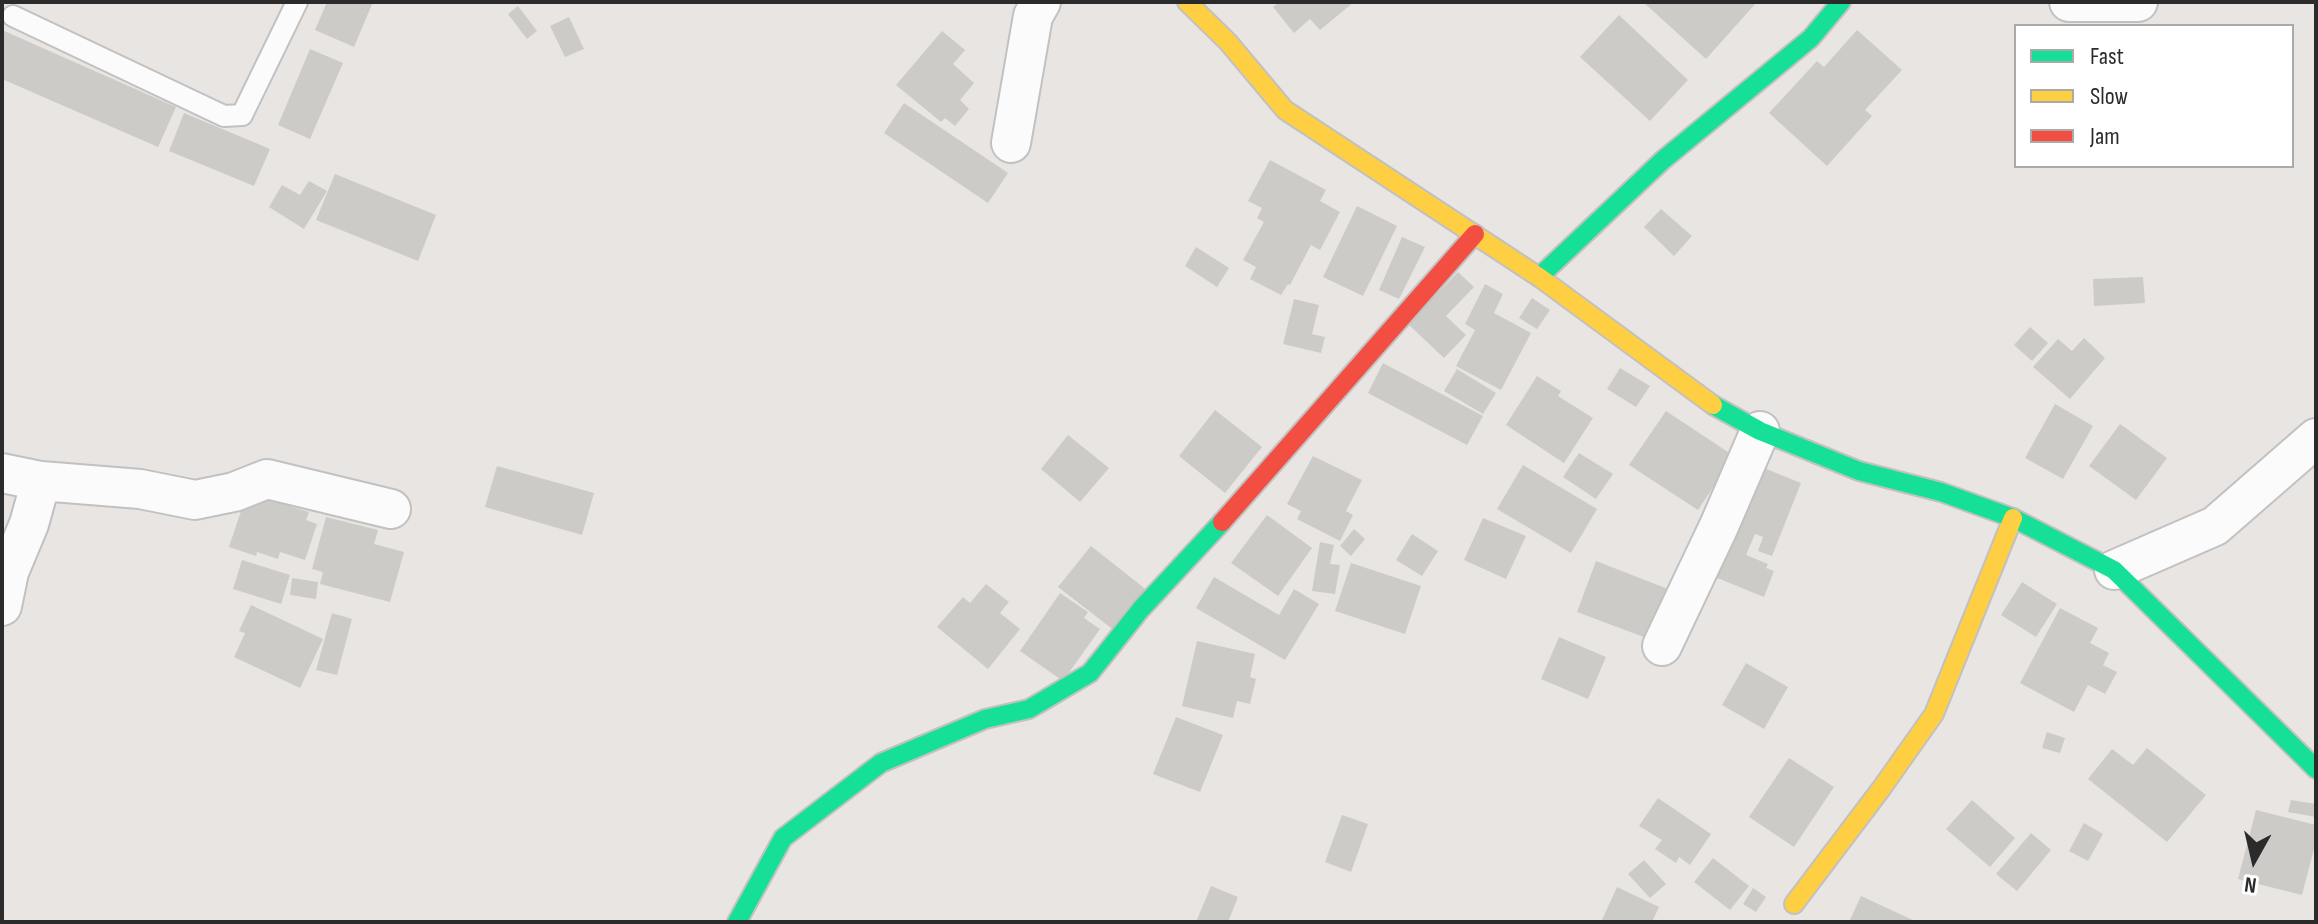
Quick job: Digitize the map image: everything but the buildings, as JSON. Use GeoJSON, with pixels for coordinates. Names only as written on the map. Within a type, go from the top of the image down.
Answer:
{"type":"FeatureCollection","features":[{"type":"Feature","properties":{"kind":"street"},"geometry":{"type":"LineString","coordinates":[[1011,143],[1033,16],[1041,2]]}},
{"type":"Feature","properties":{"kind":"street"},"geometry":{"type":"LineString","coordinates":[[1187,2],[1228,42],[1285,110],[1539,277],[1703,400],[1760,431],[1859,471],[1941,492],[2013,518],[2114,570],[2316,769]]}},
{"type":"Feature","properties":{"kind":"street"},"geometry":{"type":"LineString","coordinates":[[1539,277],[1663,160],[1811,38],[1841,2]]}},
{"type":"Feature","properties":{"kind":"street"},"geometry":{"type":"LineString","coordinates":[[2069,2],[2138,2]]}},
{"type":"Feature","properties":{"kind":"street"},"geometry":{"type":"LineString","coordinates":[[737,922],[783,838],[881,763],[985,719],[1029,709],[1090,673],[1141,609],[1220,524],[1475,234]]}},
{"type":"Feature","properties":{"kind":"street"},"geometry":{"type":"LineString","coordinates":[[1662,646],[1760,431]]}},
{"type":"Feature","properties":{"kind":"street"},"geometry":{"type":"LineString","coordinates":[[2114,570],[2215,526],[2316,438]]}},
{"type":"Feature","properties":{"kind":"street"},"geometry":{"type":"LineString","coordinates":[[2,473],[41,481],[140,489],[195,500],[234,492],[267,479],[391,509]]}},
{"type":"Feature","properties":{"kind":"street"},"geometry":{"type":"LineString","coordinates":[[2,606],[9,572],[29,524],[41,481]]}},
{"type":"Feature","properties":{"kind":"street"},"geometry":{"type":"LineString","coordinates":[[1794,904],[1934,714],[2013,518]]}},
{"type":"Feature","properties":{"kind":"lane"},"geometry":{"type":"LineString","coordinates":[[13,16],[224,116],[242,115],[297,2]]}},
{"type":"Feature","properties":{"kind":"traffic: fast"},"geometry":{"type":"LineString","coordinates":[[1539,277],[1663,160],[1811,38],[1841,2]]}},
{"type":"Feature","properties":{"kind":"traffic: fast"},"geometry":{"type":"LineString","coordinates":[[1713,405],[1760,431],[1859,471],[1941,492],[2013,518],[2114,570],[2316,769]]}},
{"type":"Feature","properties":{"kind":"traffic: fast"},"geometry":{"type":"LineString","coordinates":[[737,922],[783,838],[881,763],[985,719],[1029,709],[1090,673],[1141,609],[1222,522]]}},
{"type":"Feature","properties":{"kind":"traffic: slow"},"geometry":{"type":"LineString","coordinates":[[1187,2],[1228,42],[1285,110],[1539,277],[1713,405]]}},
{"type":"Feature","properties":{"kind":"traffic: slow"},"geometry":{"type":"LineString","coordinates":[[1794,904],[1934,714],[2013,518]]}},
{"type":"Feature","properties":{"kind":"traffic: jam"},"geometry":{"type":"LineString","coordinates":[[1222,522],[1475,234]]}}]}
